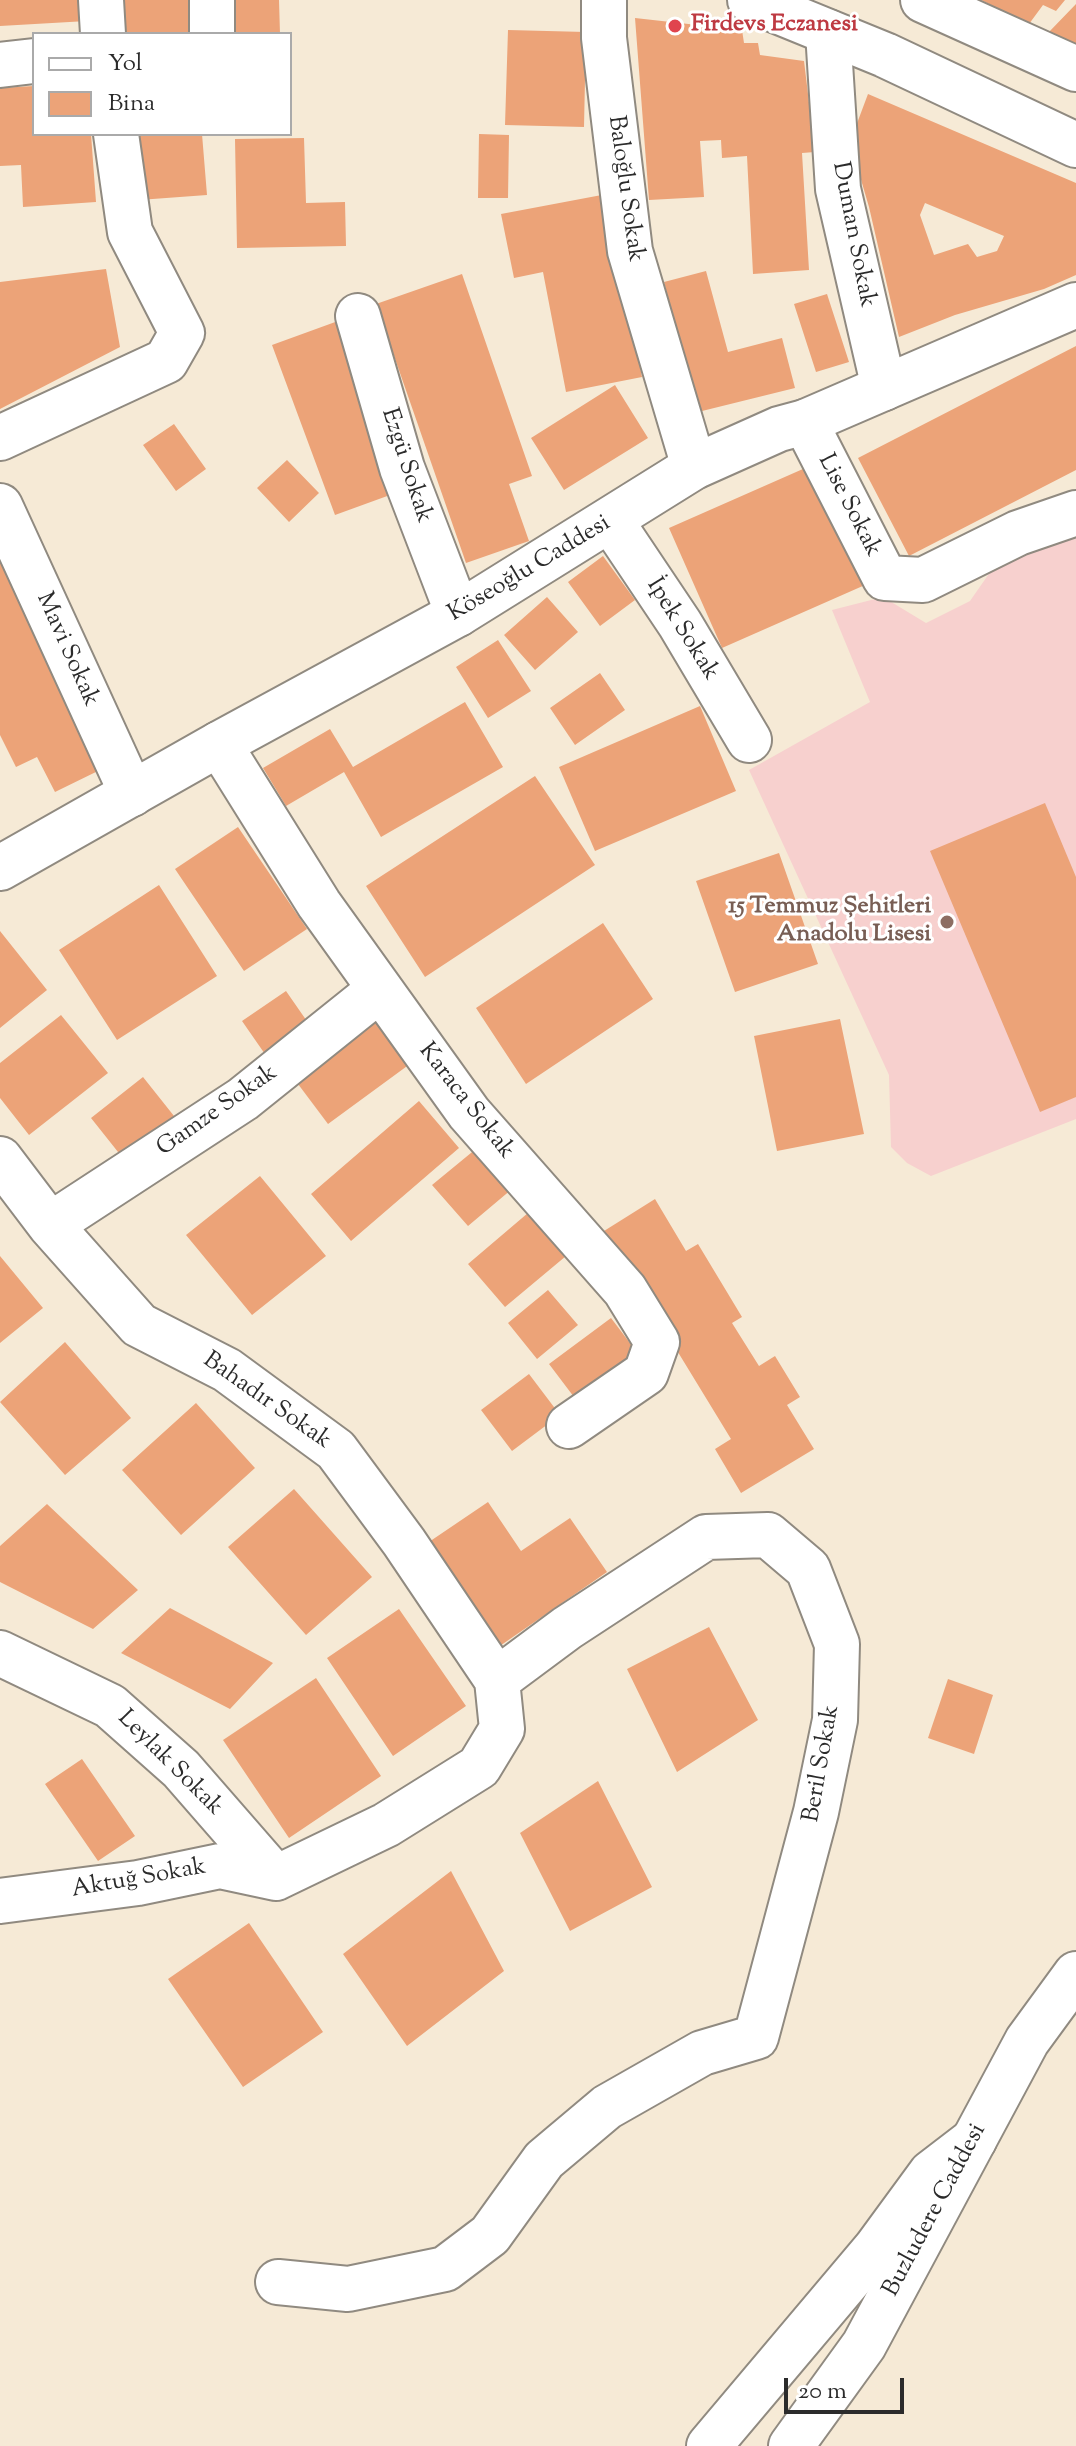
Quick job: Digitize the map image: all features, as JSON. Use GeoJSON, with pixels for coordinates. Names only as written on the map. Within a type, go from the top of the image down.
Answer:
{"type":"FeatureCollection","features":[{"type":"Feature","properties":{"kind":"street"},"geometry":{"type":"LineString","coordinates":[[101,0],[103,32]]}},
{"type":"Feature","properties":{"kind":"street"},"geometry":{"type":"LineString","coordinates":[[212,0],[212,32]]}},
{"type":"Feature","properties":{"kind":"street","name":"Baloğlu Sokak"},"geometry":{"type":"LineString","coordinates":[[604,0],[604,38],[630,251],[694,467]]}},
{"type":"Feature","properties":{"kind":"street"},"geometry":{"type":"LineString","coordinates":[[750,0],[885,55],[1076,145]]}},
{"type":"Feature","properties":{"kind":"street"},"geometry":{"type":"LineString","coordinates":[[923,0],[1076,69]]}},
{"type":"Feature","properties":{"kind":"street","name":"Duman Sokak"},"geometry":{"type":"LineString","coordinates":[[828,32],[838,189],[884,388]]}},
{"type":"Feature","properties":{"kind":"street"},"geometry":{"type":"LineString","coordinates":[[0,65],[32,61]]}},
{"type":"Feature","properties":{"kind":"street"},"geometry":{"type":"LineString","coordinates":[[0,438],[166,361],[182,333],[130,232],[116,136]]}},
{"type":"Feature","properties":{"kind":"street","name":"Köseoğlu Caddesi"},"geometry":{"type":"LineString","coordinates":[[0,868],[458,614],[694,467],[1076,305]]}},
{"type":"Feature","properties":{"kind":"street","name":"Ezgü Sokak"},"geometry":{"type":"LineString","coordinates":[[358,316],[402,468],[458,614]]}},
{"type":"Feature","properties":{"kind":"street","name":"Lise Sokak"},"geometry":{"type":"LineString","coordinates":[[805,422],[885,578],[923,580],[1018,533],[1076,513]]}},
{"type":"Feature","properties":{"kind":"street","name":"Mavi Sokak"},"geometry":{"type":"LineString","coordinates":[[0,506],[132,794]]}},
{"type":"Feature","properties":{"kind":"street","name":"İpek Sokak"},"geometry":{"type":"LineString","coordinates":[[611,521],[680,624],[749,740]]}},
{"type":"Feature","properties":{"kind":"street","name":"Karaca Sokak"},"geometry":{"type":"LineString","coordinates":[[219,744],[319,904],[469,1113],[625,1290],[657,1342],[646,1373],[569,1426]]}},
{"type":"Feature","properties":{"kind":"street","name":"Gamze Sokak"},"geometry":{"type":"LineString","coordinates":[[50,1225],[243,1099],[379,990]]}},
{"type":"Feature","properties":{"kind":"street","name":"Bahadır Sokak"},"geometry":{"type":"LineString","coordinates":[[0,1159],[50,1225],[139,1325],[227,1370],[336,1450],[404,1542],[497,1680]]}},
{"type":"Feature","properties":{"kind":"street","name":"Beril Sokak"},"geometry":{"type":"LineString","coordinates":[[278,2282],[348,2289],[445,2269],[490,2235],[544,2160],[607,2107],[702,2053],[756,2037],[816,1812],[835,1720],[837,1644],[808,1569],[768,1535],[706,1537],[567,1628],[497,1680]]}},
{"type":"Feature","properties":{"kind":"street","name":"Leylak Sokak"},"geometry":{"type":"LineString","coordinates":[[0,1653],[110,1706],[181,1769],[276,1878]]}},
{"type":"Feature","properties":{"kind":"street"},"geometry":{"type":"LineString","coordinates":[[276,1878],[386,1825],[479,1767],[502,1729],[497,1680]]}},
{"type":"Feature","properties":{"kind":"street","name":"Aktuğ Sokak"},"geometry":{"type":"LineString","coordinates":[[0,1901],[138,1883],[220,1866],[276,1878]]}},
{"type":"Feature","properties":{"kind":"street","name":"Buzludere Caddesi"},"geometry":{"type":"LineString","coordinates":[[791,2446],[864,2345],[1027,2041],[1076,1974]]}},
{"type":"Feature","properties":{"kind":"street"},"geometry":{"type":"LineString","coordinates":[[709,2446],[876,2248],[931,2173],[974,2140]]}},
{"type":"Feature","properties":{"kind":"shaded area","name":"15 Temmuz Şehitleri Anadolu Lisesi"},"geometry":{"type":"Polygon","coordinates":[[[1076,531],[1076,1119],[931,1176],[907,1163],[891,1147],[889,1075],[749,770],[870,702],[832,610],[883,597],[926,623],[970,601],[1002,555],[1076,531]]]}},
{"type":"Feature","properties":{"kind":"building"},"geometry":{"type":"Polygon","coordinates":[[[0,0],[85,0],[87,21],[0,26],[0,0]]]}},
{"type":"Feature","properties":{"kind":"building"},"geometry":{"type":"Polygon","coordinates":[[[123,0],[191,0],[194,32],[126,32],[123,0]]]}},
{"type":"Feature","properties":{"kind":"building"},"geometry":{"type":"Polygon","coordinates":[[[225,0],[279,0],[280,32],[225,32],[225,0]]]}},
{"type":"Feature","properties":{"kind":"building"},"geometry":{"type":"Polygon","coordinates":[[[981,0],[1065,0],[1056,11],[1043,5],[1029,24],[981,0]]]}},
{"type":"Feature","properties":{"kind":"building"},"geometry":{"type":"Polygon","coordinates":[[[1076,4],[1076,47],[1048,33],[1076,4]]]}},
{"type":"Feature","properties":{"kind":"building"},"geometry":{"type":"Polygon","coordinates":[[[635,18],[742,30],[744,43],[758,43],[760,55],[804,61],[815,152],[802,153],[809,270],[753,274],[747,156],[722,158],[721,140],[700,141],[704,197],[649,200],[635,18]]]}},
{"type":"Feature","properties":{"kind":"building"},"geometry":{"type":"Polygon","coordinates":[[[508,30],[586,32],[584,127],[505,125],[508,30]]]}},
{"type":"Feature","properties":{"kind":"building"},"geometry":{"type":"Polygon","coordinates":[[[32,86],[32,136],[91,136],[96,202],[23,207],[21,165],[0,166],[0,88],[32,86]]]}},
{"type":"Feature","properties":{"kind":"building"},"geometry":{"type":"Polygon","coordinates":[[[868,94],[1076,183],[1076,275],[1044,289],[955,315],[899,337],[869,207],[850,142],[868,94]],[[925,203],[920,215],[934,255],[968,244],[977,257],[997,251],[1004,236],[925,203]]]}},
{"type":"Feature","properties":{"kind":"building"},"geometry":{"type":"Polygon","coordinates":[[[479,134],[509,135],[508,198],[478,198],[479,134]]]}},
{"type":"Feature","properties":{"kind":"building"},"geometry":{"type":"Polygon","coordinates":[[[134,136],[202,136],[207,195],[139,200],[134,136]]]}},
{"type":"Feature","properties":{"kind":"building"},"geometry":{"type":"Polygon","coordinates":[[[304,138],[306,203],[345,202],[346,246],[237,248],[235,139],[304,138]]]}},
{"type":"Feature","properties":{"kind":"building"},"geometry":{"type":"Polygon","coordinates":[[[607,194],[642,377],[566,392],[543,272],[514,278],[501,214],[607,194]]]}},
{"type":"Feature","properties":{"kind":"building"},"geometry":{"type":"Polygon","coordinates":[[[106,269],[120,347],[0,409],[0,282],[106,269]]]}},
{"type":"Feature","properties":{"kind":"building"},"geometry":{"type":"Polygon","coordinates":[[[706,271],[728,352],[782,338],[795,388],[698,412],[664,282],[706,271]]]}},
{"type":"Feature","properties":{"kind":"building"},"geometry":{"type":"Polygon","coordinates":[[[462,274],[532,476],[509,484],[529,541],[466,563],[376,304],[462,274]]]}},
{"type":"Feature","properties":{"kind":"building"},"geometry":{"type":"Polygon","coordinates":[[[827,294],[849,362],[816,372],[794,304],[827,294]]]}},
{"type":"Feature","properties":{"kind":"building"},"geometry":{"type":"Polygon","coordinates":[[[338,321],[401,491],[335,515],[272,345],[338,321]]]}},
{"type":"Feature","properties":{"kind":"building"},"geometry":{"type":"Polygon","coordinates":[[[1076,346],[1076,470],[909,556],[858,458],[1076,346]]]}},
{"type":"Feature","properties":{"kind":"building"},"geometry":{"type":"Polygon","coordinates":[[[615,385],[648,438],[564,490],[531,438],[615,385]]]}},
{"type":"Feature","properties":{"kind":"building"},"geometry":{"type":"Polygon","coordinates":[[[174,424],[206,469],[176,491],[143,445],[174,424]]]}},
{"type":"Feature","properties":{"kind":"building"},"geometry":{"type":"Polygon","coordinates":[[[287,460],[319,493],[289,522],[257,488],[287,460]]]}},
{"type":"Feature","properties":{"kind":"building"},"geometry":{"type":"Polygon","coordinates":[[[812,465],[865,585],[722,648],[669,528],[812,465]]]}},
{"type":"Feature","properties":{"kind":"building"},"geometry":{"type":"Polygon","coordinates":[[[0,539],[102,769],[55,792],[37,757],[16,767],[0,735],[0,539]]]}},
{"type":"Feature","properties":{"kind":"building"},"geometry":{"type":"Polygon","coordinates":[[[603,556],[635,600],[600,626],[568,582],[603,556]]]}},
{"type":"Feature","properties":{"kind":"building"},"geometry":{"type":"Polygon","coordinates":[[[547,597],[578,632],[535,670],[504,635],[547,597]]]}},
{"type":"Feature","properties":{"kind":"building"},"geometry":{"type":"Polygon","coordinates":[[[498,640],[531,691],[488,718],[456,667],[498,640]]]}},
{"type":"Feature","properties":{"kind":"building"},"geometry":{"type":"Polygon","coordinates":[[[600,673],[625,710],[575,745],[550,708],[600,673]]]}},
{"type":"Feature","properties":{"kind":"building"},"geometry":{"type":"Polygon","coordinates":[[[465,702],[503,767],[381,837],[344,772],[286,806],[263,768],[330,729],[353,767],[465,702]]]}},
{"type":"Feature","properties":{"kind":"building"},"geometry":{"type":"Polygon","coordinates":[[[700,706],[736,791],[595,851],[559,767],[700,706]]]}},
{"type":"Feature","properties":{"kind":"building"},"geometry":{"type":"Polygon","coordinates":[[[535,776],[595,865],[425,977],[366,886],[535,776]]]}},
{"type":"Feature","properties":{"kind":"building"},"geometry":{"type":"Polygon","coordinates":[[[1045,803],[1076,877],[1076,1097],[1040,1112],[930,851],[1045,803]]]}},
{"type":"Feature","properties":{"kind":"building"},"geometry":{"type":"Polygon","coordinates":[[[238,827],[307,929],[244,971],[175,869],[238,827]]]}},
{"type":"Feature","properties":{"kind":"building"},"geometry":{"type":"Polygon","coordinates":[[[779,853],[818,964],[735,992],[696,881],[779,853]]]}},
{"type":"Feature","properties":{"kind":"building"},"geometry":{"type":"Polygon","coordinates":[[[159,885],[217,976],[117,1040],[59,950],[159,885]]]}},
{"type":"Feature","properties":{"kind":"building"},"geometry":{"type":"Polygon","coordinates":[[[603,923],[653,999],[526,1084],[476,1008],[603,923]]]}},
{"type":"Feature","properties":{"kind":"building"},"geometry":{"type":"Polygon","coordinates":[[[0,931],[47,990],[0,1028],[0,931]]]}},
{"type":"Feature","properties":{"kind":"building"},"geometry":{"type":"Polygon","coordinates":[[[286,991],[311,1027],[267,1057],[242,1021],[286,991]]]}},
{"type":"Feature","properties":{"kind":"building"},"geometry":{"type":"Polygon","coordinates":[[[378,1013],[414,1061],[328,1124],[292,1076],[378,1013]]]}},
{"type":"Feature","properties":{"kind":"building"},"geometry":{"type":"Polygon","coordinates":[[[61,1015],[108,1073],[29,1135],[0,1098],[0,1063],[61,1015]]]}},
{"type":"Feature","properties":{"kind":"building"},"geometry":{"type":"Polygon","coordinates":[[[840,1019],[864,1134],[777,1151],[754,1036],[840,1019]]]}},
{"type":"Feature","properties":{"kind":"building"},"geometry":{"type":"Polygon","coordinates":[[[143,1077],[174,1116],[122,1157],[91,1118],[143,1077]]]}},
{"type":"Feature","properties":{"kind":"building"},"geometry":{"type":"Polygon","coordinates":[[[419,1101],[459,1148],[351,1241],[311,1194],[419,1101]]]}},
{"type":"Feature","properties":{"kind":"building"},"geometry":{"type":"Polygon","coordinates":[[[477,1148],[512,1189],[468,1226],[432,1185],[477,1148]]]}},
{"type":"Feature","properties":{"kind":"building"},"geometry":{"type":"Polygon","coordinates":[[[260,1176],[326,1256],[252,1315],[186,1235],[260,1176]]]}},
{"type":"Feature","properties":{"kind":"building"},"geometry":{"type":"Polygon","coordinates":[[[655,1199],[686,1251],[698,1244],[742,1317],[732,1323],[759,1366],[775,1356],[800,1397],[787,1405],[814,1449],[741,1493],[715,1449],[731,1439],[604,1231],[655,1199]]]}},
{"type":"Feature","properties":{"kind":"building"},"geometry":{"type":"Polygon","coordinates":[[[535,1207],[572,1251],[505,1307],[468,1264],[535,1207]]]}},
{"type":"Feature","properties":{"kind":"building"},"geometry":{"type":"Polygon","coordinates":[[[0,1256],[43,1308],[0,1343],[0,1256]]]}},
{"type":"Feature","properties":{"kind":"building"},"geometry":{"type":"Polygon","coordinates":[[[548,1290],[578,1325],[537,1359],[508,1323],[548,1290]]]}},
{"type":"Feature","properties":{"kind":"building"},"geometry":{"type":"Polygon","coordinates":[[[611,1318],[639,1355],[577,1401],[549,1364],[611,1318]]]}},
{"type":"Feature","properties":{"kind":"building"},"geometry":{"type":"Polygon","coordinates":[[[65,1342],[131,1418],[65,1475],[0,1402],[65,1342]]]}},
{"type":"Feature","properties":{"kind":"building"},"geometry":{"type":"Polygon","coordinates":[[[529,1374],[560,1415],[512,1451],[481,1410],[529,1374]]]}},
{"type":"Feature","properties":{"kind":"building"},"geometry":{"type":"Polygon","coordinates":[[[196,1403],[255,1468],[181,1535],[122,1470],[196,1403]]]}},
{"type":"Feature","properties":{"kind":"building"},"geometry":{"type":"Polygon","coordinates":[[[294,1489],[372,1577],[306,1635],[228,1547],[294,1489]]]}},
{"type":"Feature","properties":{"kind":"building"},"geometry":{"type":"Polygon","coordinates":[[[488,1502],[521,1551],[570,1518],[607,1572],[494,1650],[423,1546],[488,1502]]]}},
{"type":"Feature","properties":{"kind":"building"},"geometry":{"type":"Polygon","coordinates":[[[47,1504],[138,1590],[93,1629],[0,1582],[0,1546],[47,1504]]]}},
{"type":"Feature","properties":{"kind":"building"},"geometry":{"type":"Polygon","coordinates":[[[170,1608],[273,1663],[230,1709],[121,1653],[170,1608]]]}},
{"type":"Feature","properties":{"kind":"building"},"geometry":{"type":"Polygon","coordinates":[[[399,1609],[466,1706],[393,1756],[327,1658],[399,1609]]]}},
{"type":"Feature","properties":{"kind":"building"},"geometry":{"type":"Polygon","coordinates":[[[709,1627],[758,1720],[677,1772],[627,1669],[709,1627]]]}},
{"type":"Feature","properties":{"kind":"building"},"geometry":{"type":"Polygon","coordinates":[[[316,1678],[381,1776],[289,1838],[223,1740],[316,1678]]]}},
{"type":"Feature","properties":{"kind":"building"},"geometry":{"type":"Polygon","coordinates":[[[948,1679],[993,1695],[974,1754],[928,1738],[948,1679]]]}},
{"type":"Feature","properties":{"kind":"building"},"geometry":{"type":"Polygon","coordinates":[[[82,1759],[135,1836],[98,1861],[45,1784],[82,1759]]]}},
{"type":"Feature","properties":{"kind":"building"},"geometry":{"type":"Polygon","coordinates":[[[598,1781],[652,1887],[570,1931],[520,1833],[598,1781]]]}},
{"type":"Feature","properties":{"kind":"building"},"geometry":{"type":"Polygon","coordinates":[[[451,1871],[504,1971],[407,2046],[343,1954],[451,1871]]]}},
{"type":"Feature","properties":{"kind":"building"},"geometry":{"type":"Polygon","coordinates":[[[249,1923],[323,2032],[243,2087],[168,1979],[249,1923]]]}},
{"type":"Feature","properties":{"kind":"place","name":"Firdevs Eczanesi"},"geometry":{"type":"Point","coordinates":[675,26]}},
{"type":"Feature","properties":{"kind":"place","name":"15 Temmuz Şehitleri Anadolu Lisesi"},"geometry":{"type":"Point","coordinates":[947,922]}}]}
